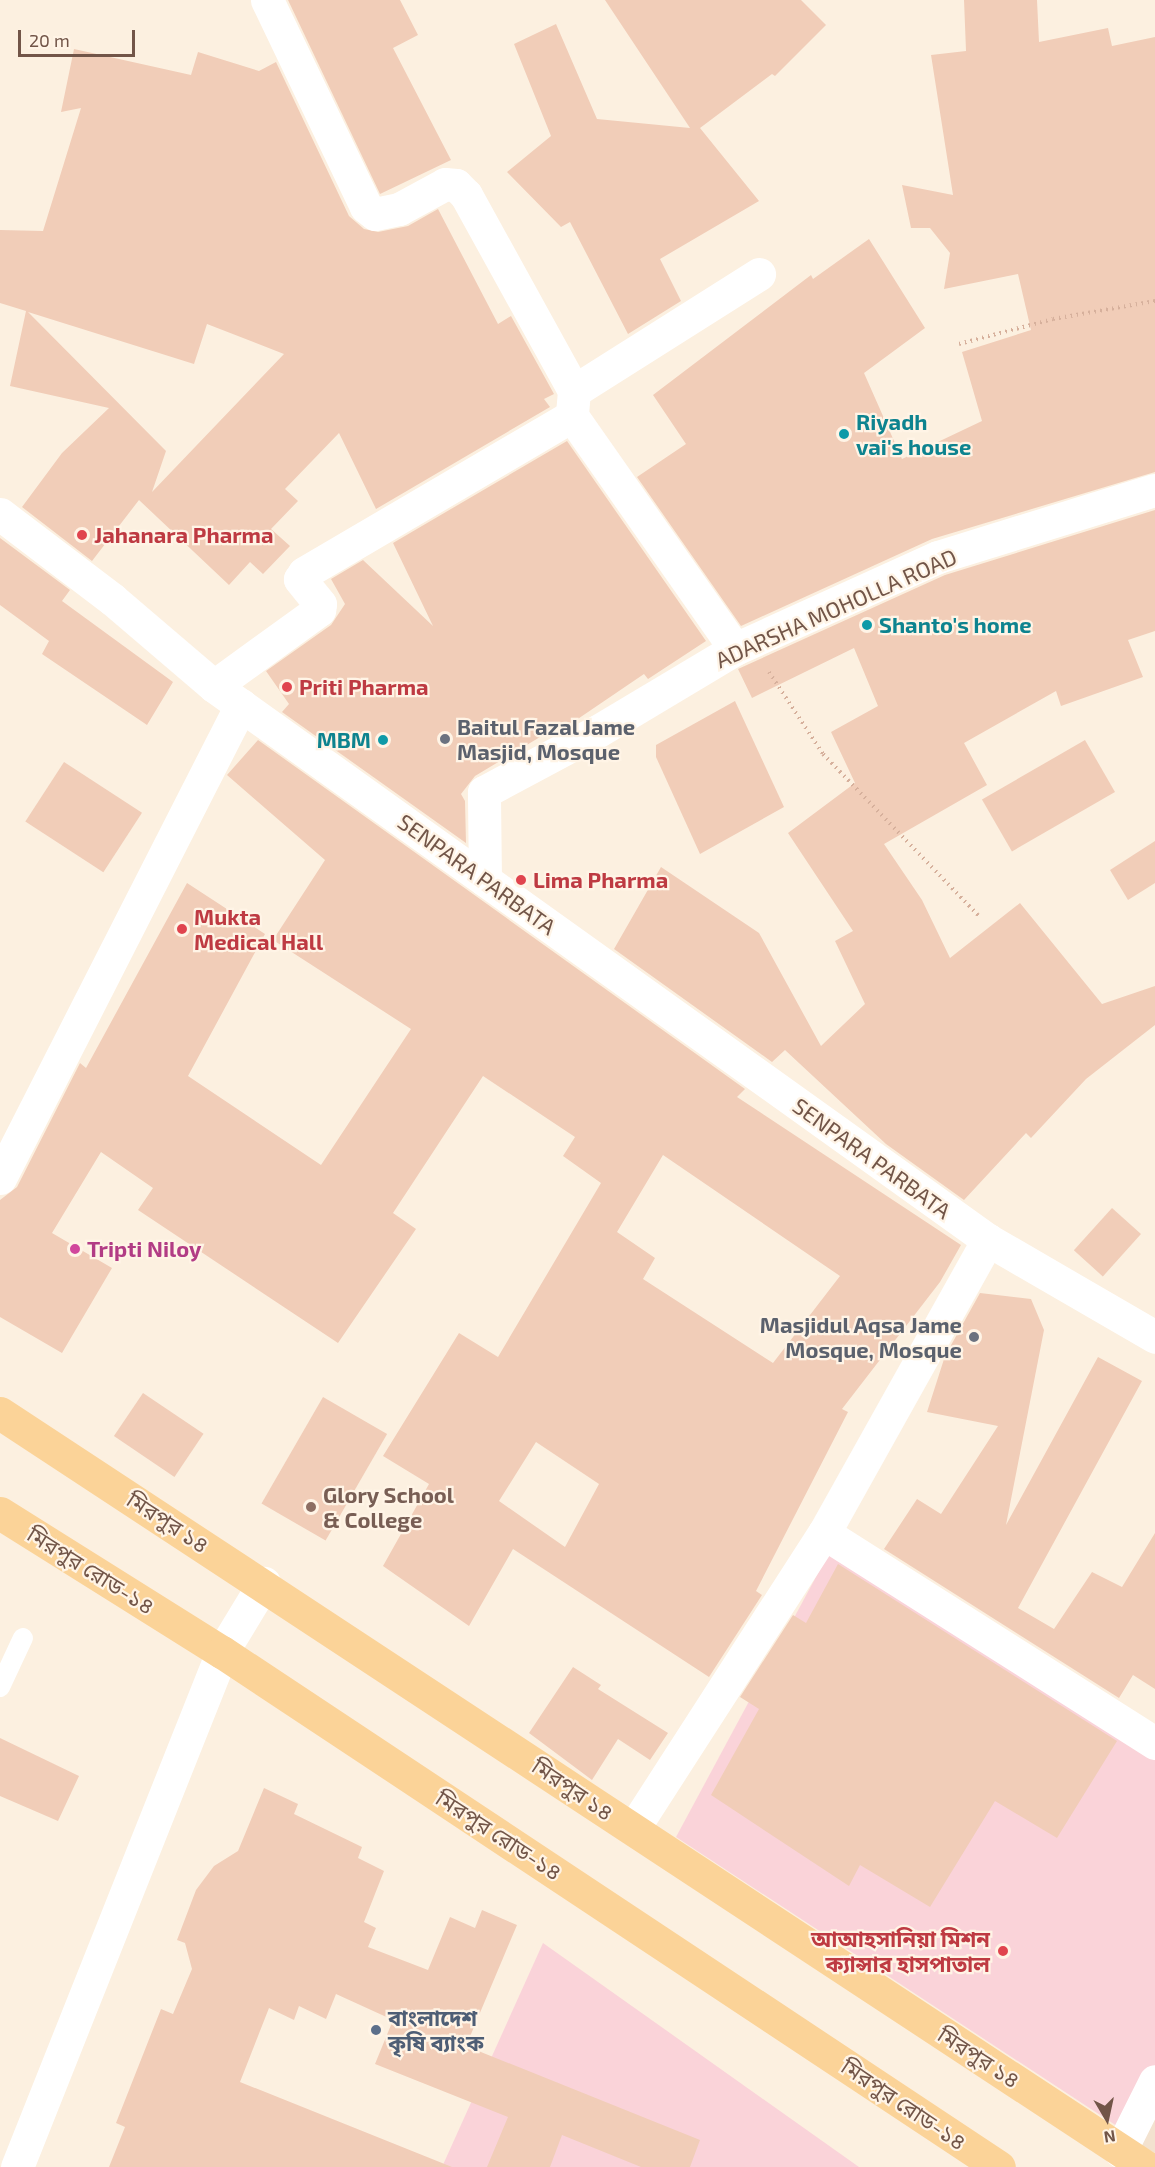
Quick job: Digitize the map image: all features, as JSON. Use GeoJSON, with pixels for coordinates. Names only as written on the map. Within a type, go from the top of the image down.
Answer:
{"type":"FeatureCollection","features":[{"type":"Feature","properties":{"kind":"main road","name":"মিরপুর ১৪"},"geometry":{"type":"LineString","coordinates":[[0,1413],[264,1583],[1133,2159]]}},
{"type":"Feature","properties":{"kind":"main road","name":"মিরপুর রোড-১৪"},"geometry":{"type":"LineString","coordinates":[[0,1513],[222,1652],[996,2165]]}},
{"type":"Feature","properties":{"kind":"street"},"geometry":{"type":"LineString","coordinates":[[267,0],[366,207],[375,214],[399,208],[445,184],[456,185],[466,195],[573,403],[743,646]]}},
{"type":"Feature","properties":{"kind":"street"},"geometry":{"type":"LineString","coordinates":[[214,686],[319,610],[320,604],[300,579],[304,573],[573,403],[759,274]]}},
{"type":"Feature","properties":{"kind":"street","name":"ADARSHA MOHOLLA ROAD"},"geometry":{"type":"LineString","coordinates":[[484,880],[484,792],[598,731],[743,646],[939,557],[1155,490]]}},
{"type":"Feature","properties":{"kind":"street","name":"SENPARA PARBATA"},"geometry":{"type":"LineString","coordinates":[[0,514],[112,599],[214,686],[988,1240],[1155,1336]]}},
{"type":"Feature","properties":{"kind":"street"},"geometry":{"type":"LineString","coordinates":[[0,1178],[241,705]]}},
{"type":"Feature","properties":{"kind":"street"},"geometry":{"type":"LineString","coordinates":[[633,1829],[824,1533],[988,1240]]}},
{"type":"Feature","properties":{"kind":"street"},"geometry":{"type":"LineString","coordinates":[[824,1533],[1155,1743]]}},
{"type":"Feature","properties":{"kind":"street"},"geometry":{"type":"LineString","coordinates":[[17,2167],[222,1652],[264,1583]]}},
{"type":"Feature","properties":{"kind":"street"},"geometry":{"type":"LineString","coordinates":[[1133,2159],[1155,2080]]}},
{"type":"Feature","properties":{"kind":"lane"},"geometry":{"type":"LineString","coordinates":[[0,1687],[23,1638]]}},
{"type":"Feature","properties":{"kind":"path"},"geometry":{"type":"LineString","coordinates":[[959,344],[1053,319],[1155,301]]}},
{"type":"Feature","properties":{"kind":"path"},"geometry":{"type":"LineString","coordinates":[[743,646],[823,754],[979,916]]}},
{"type":"Feature","properties":{"kind":"shaded area","name":"আআহসানিয়া মিশন ক্যান্সার হাসপাতাল"},"geometry":{"type":"Polygon","coordinates":[[[831,1549],[1155,1758],[1155,2065],[1123,2130],[676,1837],[831,1549]]]}},
{"type":"Feature","properties":{"kind":"shaded area"},"geometry":{"type":"Polygon","coordinates":[[[543,1943],[859,2167],[442,2167],[543,1943]]]}},
{"type":"Feature","properties":{"kind":"shaded area"},"geometry":{"type":"Polygon","coordinates":[[[1155,2114],[1155,2153],[1139,2144],[1155,2114]]]}},
{"type":"Feature","properties":{"kind":"building"},"geometry":{"type":"Polygon","coordinates":[[[288,0],[400,0],[418,35],[393,48],[451,160],[380,194],[288,0]]]}},
{"type":"Feature","properties":{"kind":"building"},"geometry":{"type":"Polygon","coordinates":[[[605,0],[801,0],[826,25],[775,76],[772,74],[700,128],[759,201],[660,259],[681,301],[628,334],[570,222],[561,227],[507,172],[551,136],[514,44],[556,24],[597,119],[690,128],[605,0]]]}},
{"type":"Feature","properties":{"kind":"building"},"geometry":{"type":"Polygon","coordinates":[[[964,0],[1037,0],[1039,42],[1108,28],[1112,46],[1155,37],[1155,472],[932,539],[741,626],[637,477],[686,444],[653,395],[811,275],[813,279],[869,239],[925,328],[864,373],[902,459],[982,421],[962,352],[1031,330],[1018,274],[944,289],[950,253],[930,228],[911,228],[902,185],[953,195],[931,55],[966,51],[964,0]]]}},
{"type":"Feature","properties":{"kind":"building"},"geometry":{"type":"Polygon","coordinates":[[[74,49],[191,75],[198,52],[259,71],[276,62],[349,216],[364,229],[378,232],[408,226],[438,209],[498,324],[511,316],[554,394],[544,399],[550,407],[376,509],[339,433],[285,489],[298,501],[271,529],[290,546],[263,574],[250,562],[229,585],[139,500],[92,561],[22,507],[62,453],[109,408],[10,386],[26,311],[0,303],[0,230],[43,231],[81,108],[61,112],[74,49]],[[28,312],[166,451],[152,492],[284,354],[207,324],[194,364],[28,312]]]}},
{"type":"Feature","properties":{"kind":"building"},"geometry":{"type":"Polygon","coordinates":[[[567,441],[706,641],[648,679],[644,674],[563,729],[560,725],[475,776],[461,794],[465,801],[466,843],[282,712],[289,704],[266,671],[331,625],[345,604],[331,579],[363,560],[433,626],[393,543],[567,441]]]}},
{"type":"Feature","properties":{"kind":"building"},"geometry":{"type":"Polygon","coordinates":[[[1155,510],[1155,631],[1128,640],[1143,677],[1061,706],[1056,691],[964,743],[987,785],[884,844],[922,900],[950,958],[1020,903],[1102,1004],[1155,986],[1155,1025],[1086,1079],[1031,1138],[1026,1133],[964,1200],[886,1144],[785,1050],[772,1062],[614,949],[661,867],[759,933],[821,1046],[865,1004],[835,941],[853,931],[788,833],[855,783],[831,732],[878,706],[854,648],[752,698],[738,669],[945,575],[1155,510]]]}},
{"type":"Feature","properties":{"kind":"building"},"geometry":{"type":"Polygon","coordinates":[[[0,538],[70,590],[62,601],[173,682],[147,725],[42,654],[49,641],[0,605],[0,538]]]}},
{"type":"Feature","properties":{"kind":"building"},"geometry":{"type":"Polygon","coordinates":[[[735,701],[784,807],[700,854],[656,757],[656,745],[735,701]]]}},
{"type":"Feature","properties":{"kind":"building"},"geometry":{"type":"Polygon","coordinates":[[[258,740],[745,1089],[737,1097],[961,1245],[940,1282],[842,1409],[848,1412],[756,1591],[762,1595],[709,1677],[513,1549],[469,1626],[383,1566],[429,1484],[383,1456],[459,1333],[498,1357],[601,1183],[563,1156],[575,1137],[483,1076],[393,1213],[416,1229],[338,1343],[138,1210],[153,1188],[101,1152],[52,1233],[112,1268],[62,1353],[0,1317],[0,1200],[17,1187],[80,1063],[86,1068],[187,883],[265,934],[188,1076],[321,1165],[411,1029],[273,940],[325,860],[227,775],[258,740]],[[663,1155],[617,1232],[655,1258],[643,1279],[773,1363],[840,1276],[663,1155]],[[536,1442],[499,1501],[565,1547],[599,1484],[536,1442]]]}},
{"type":"Feature","properties":{"kind":"building"},"geometry":{"type":"Polygon","coordinates":[[[1085,740],[1115,792],[1012,851],[982,800],[1085,740]]]}},
{"type":"Feature","properties":{"kind":"building"},"geometry":{"type":"Polygon","coordinates":[[[64,762],[142,813],[103,872],[25,822],[64,762]]]}},
{"type":"Feature","properties":{"kind":"building"},"geometry":{"type":"Polygon","coordinates":[[[1155,841],[1155,883],[1128,900],[1110,870],[1155,841]]]}},
{"type":"Feature","properties":{"kind":"building"},"geometry":{"type":"Polygon","coordinates":[[[1112,1208],[1141,1234],[1103,1276],[1074,1250],[1112,1208]]]}},
{"type":"Feature","properties":{"kind":"building"},"geometry":{"type":"Polygon","coordinates":[[[980,1293],[1031,1299],[1044,1330],[1006,1525],[1098,1357],[1142,1381],[1018,1608],[1054,1629],[1092,1572],[1122,1587],[1155,1533],[1155,1689],[1133,1675],[1119,1698],[884,1549],[917,1499],[941,1514],[998,1426],[927,1412],[945,1356],[980,1293]]]}},
{"type":"Feature","properties":{"kind":"building"},"geometry":{"type":"Polygon","coordinates":[[[143,1393],[204,1434],[174,1477],[114,1436],[143,1393]]]}},
{"type":"Feature","properties":{"kind":"building"},"geometry":{"type":"Polygon","coordinates":[[[323,1397],[387,1434],[326,1541],[262,1504],[323,1397]]]}},
{"type":"Feature","properties":{"kind":"building"},"geometry":{"type":"Polygon","coordinates":[[[838,1564],[1117,1741],[1057,1838],[995,1801],[930,1907],[860,1865],[849,1886],[711,1795],[759,1709],[740,1697],[793,1615],[806,1623],[838,1564]]]}},
{"type":"Feature","properties":{"kind":"building"},"geometry":{"type":"Polygon","coordinates":[[[573,1667],[601,1685],[598,1689],[668,1733],[650,1760],[618,1739],[592,1780],[529,1733],[573,1667]]]}},
{"type":"Feature","properties":{"kind":"building"},"geometry":{"type":"Polygon","coordinates":[[[0,1738],[79,1776],[58,1821],[0,1796],[0,1738]]]}},
{"type":"Feature","properties":{"kind":"building"},"geometry":{"type":"Polygon","coordinates":[[[264,1788],[298,1804],[294,1814],[362,1847],[358,1858],[384,1871],[364,1922],[376,1928],[368,1947],[428,1970],[450,1917],[475,1928],[482,1910],[517,1925],[466,2046],[700,2140],[690,2167],[641,2167],[562,2135],[550,2167],[487,2167],[508,2117],[375,2064],[393,2020],[336,1994],[326,2019],[299,2006],[294,2020],[269,2008],[240,2082],[452,2167],[109,2167],[125,2127],[116,2123],[161,2009],[173,2014],[192,1969],[185,1943],[177,1940],[196,1890],[214,1866],[238,1851],[264,1788]]]}},
{"type":"Feature","properties":{"kind":"place","name":"Riyadh vai's house"},"geometry":{"type":"Point","coordinates":[844,434]}},
{"type":"Feature","properties":{"kind":"place","name":"Jahanara Pharma"},"geometry":{"type":"Point","coordinates":[82,535]}},
{"type":"Feature","properties":{"kind":"place","name":"Shanto's home"},"geometry":{"type":"Point","coordinates":[867,625]}},
{"type":"Feature","properties":{"kind":"place","name":"Priti Pharma"},"geometry":{"type":"Point","coordinates":[287,687]}},
{"type":"Feature","properties":{"kind":"place","name":"Baitul Fazal Jame Masjid, Mosque"},"geometry":{"type":"Point","coordinates":[445,739]}},
{"type":"Feature","properties":{"kind":"place","name":"MBM"},"geometry":{"type":"Point","coordinates":[383,740]}},
{"type":"Feature","properties":{"kind":"place","name":"Lima Pharma"},"geometry":{"type":"Point","coordinates":[521,880]}},
{"type":"Feature","properties":{"kind":"place","name":"Mukta Medical Hall"},"geometry":{"type":"Point","coordinates":[182,929]}},
{"type":"Feature","properties":{"kind":"place","name":"Tripti Niloy"},"geometry":{"type":"Point","coordinates":[75,1249]}},
{"type":"Feature","properties":{"kind":"place","name":"Masjidul Aqsa Jame Mosque, Mosque"},"geometry":{"type":"Point","coordinates":[974,1337]}},
{"type":"Feature","properties":{"kind":"place","name":"Glory School & College"},"geometry":{"type":"Point","coordinates":[311,1507]}},
{"type":"Feature","properties":{"kind":"place","name":"আআহসানিয়া মিশন ক্যান্সার হাসপাতাল"},"geometry":{"type":"Point","coordinates":[1003,1951]}},
{"type":"Feature","properties":{"kind":"place","name":"বাংলাদেশ কৃষি ব্যাংক"},"geometry":{"type":"Point","coordinates":[376,2030]}}]}
